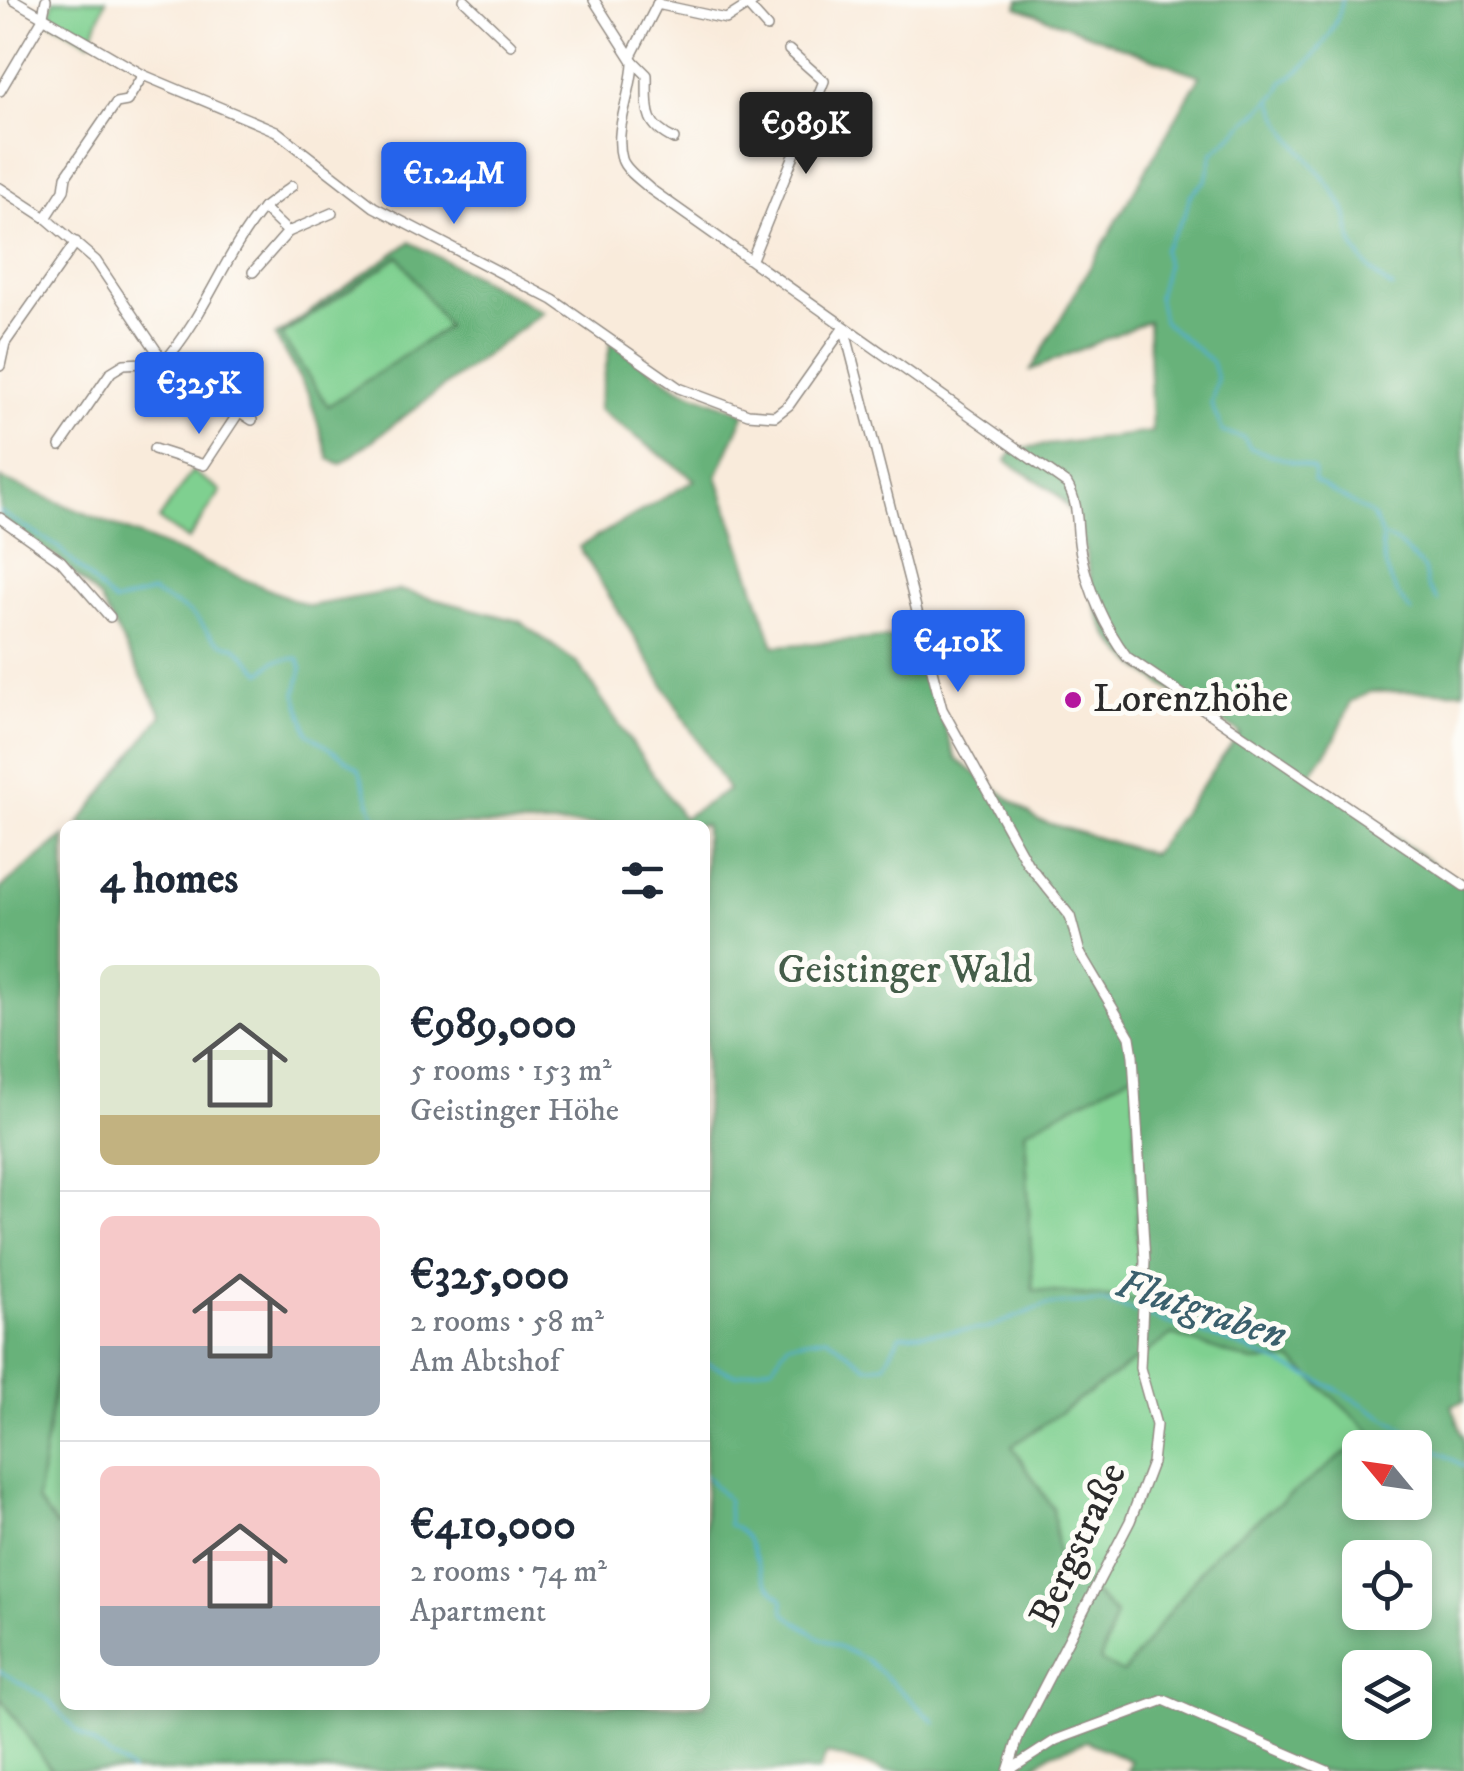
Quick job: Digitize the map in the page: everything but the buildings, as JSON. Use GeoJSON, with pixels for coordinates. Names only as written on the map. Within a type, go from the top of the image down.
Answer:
{"type":"FeatureCollection","features":[{"type":"Feature","properties":{"kind":"street"},"geometry":{"type":"LineString","coordinates":[[14,0],[42,20],[143,74],[276,132],[374,206],[552,300],[679,388],[748,414],[775,416],[789,405],[844,327]]}},
{"type":"Feature","properties":{"kind":"street"},"geometry":{"type":"LineString","coordinates":[[0,91],[42,20],[46,0]]}},
{"type":"Feature","properties":{"kind":"street"},"geometry":{"type":"LineString","coordinates":[[464,0],[511,45]]}},
{"type":"Feature","properties":{"kind":"street"},"geometry":{"type":"LineString","coordinates":[[594,0],[647,76],[647,118],[652,126],[674,140]]}},
{"type":"Feature","properties":{"kind":"street"},"geometry":{"type":"LineString","coordinates":[[767,27],[752,4],[726,19],[658,2],[632,58],[622,124],[622,159],[650,188],[1067,484],[1078,507],[1080,550],[1097,607],[1127,657],[1464,886]]}},
{"type":"Feature","properties":{"kind":"street"},"geometry":{"type":"LineString","coordinates":[[752,259],[824,81],[789,50]]}},
{"type":"Feature","properties":{"kind":"street"},"geometry":{"type":"LineString","coordinates":[[46,218],[64,190],[66,176],[116,104],[127,101],[143,74]]}},
{"type":"Feature","properties":{"kind":"street"},"geometry":{"type":"LineString","coordinates":[[60,446],[64,430],[111,372],[124,364],[164,362],[183,340],[239,236],[263,208],[292,186]]}},
{"type":"Feature","properties":{"kind":"street"},"geometry":{"type":"LineString","coordinates":[[0,188],[46,218],[96,261],[164,362],[252,420]]}},
{"type":"Feature","properties":{"kind":"street"},"geometry":{"type":"LineString","coordinates":[[263,208],[288,232]]}},
{"type":"Feature","properties":{"kind":"street"},"geometry":{"type":"LineString","coordinates":[[252,272],[288,232],[332,213]]}},
{"type":"Feature","properties":{"kind":"street"},"geometry":{"type":"LineString","coordinates":[[0,366],[5,344],[76,242]]}},
{"type":"Feature","properties":{"kind":"street","name":"Bergstraße"},"geometry":{"type":"LineString","coordinates":[[844,327],[942,710],[1027,863],[1070,916],[1080,953],[1130,1036],[1145,1307],[1140,1368],[1156,1425],[1152,1463],[1130,1521],[1018,1736],[1008,1771]]}},
{"type":"Feature","properties":{"kind":"street"},"geometry":{"type":"LineString","coordinates":[[154,449],[204,465],[240,412]]}},
{"type":"Feature","properties":{"kind":"street"},"geometry":{"type":"LineString","coordinates":[[0,518],[61,561],[110,618]]}},
{"type":"Feature","properties":{"kind":"street"},"geometry":{"type":"LineString","coordinates":[[1008,1771],[1056,1740],[1164,1700],[1327,1771]]}},
{"type":"Feature","properties":{"kind":"green space"},"geometry":{"type":"Polygon","coordinates":[[[53,0],[106,0],[90,42],[50,21],[53,0]]]}},
{"type":"Feature","properties":{"kind":"green space","name":"Geistinger Wald"},"geometry":{"type":"Polygon","coordinates":[[[1019,0],[1464,0],[1464,691],[1370,692],[1351,702],[1334,741],[1309,776],[1464,886],[1464,1401],[1452,1405],[1464,1439],[1464,1771],[1127,1771],[1131,1761],[1087,1741],[1052,1753],[1028,1771],[886,1771],[827,1753],[819,1771],[52,1771],[0,1697],[0,889],[60,840],[60,1349],[37,1500],[56,1526],[60,1526],[60,1710],[710,1710],[710,820],[82,820],[162,715],[99,598],[61,561],[0,518],[0,478],[309,606],[399,590],[519,621],[578,664],[683,818],[728,790],[579,547],[695,480],[598,409],[611,341],[679,388],[745,413],[717,476],[774,646],[912,636],[956,759],[1038,820],[1152,854],[1240,733],[1167,688],[1117,646],[1099,614],[1083,543],[1069,509],[1051,490],[1006,461],[1014,449],[1152,432],[1148,321],[1031,370],[1200,76],[1017,7],[1019,0]],[[1134,1073],[1025,1131],[1033,1290],[1139,1300],[1134,1073]],[[1172,1335],[1012,1446],[1053,1509],[1058,1558],[1116,1615],[1100,1661],[1123,1673],[1215,1552],[1342,1456],[1342,1520],[1432,1520],[1432,1430],[1369,1430],[1292,1360],[1253,1362],[1172,1335]]]}},
{"type":"Feature","properties":{"kind":"green space"},"geometry":{"type":"Polygon","coordinates":[[[410,242],[543,312],[341,464],[329,459],[309,395],[275,336],[410,242]],[[399,256],[281,335],[328,406],[447,327],[399,256]]]}},
{"type":"Feature","properties":{"kind":"green space"},"geometry":{"type":"Polygon","coordinates":[[[400,256],[447,327],[328,407],[281,336],[400,256]]]}},
{"type":"Feature","properties":{"kind":"green space"},"geometry":{"type":"Polygon","coordinates":[[[192,471],[221,491],[188,540],[159,520],[192,471]]]}},
{"type":"Feature","properties":{"kind":"green space"},"geometry":{"type":"Polygon","coordinates":[[[1134,1073],[1139,1300],[1033,1290],[1025,1130],[1134,1073]]]}},
{"type":"Feature","properties":{"kind":"green space"},"geometry":{"type":"Polygon","coordinates":[[[1172,1334],[1253,1362],[1292,1360],[1370,1430],[1342,1430],[1342,1456],[1215,1552],[1123,1674],[1100,1661],[1116,1614],[1058,1558],[1053,1509],[1012,1446],[1172,1334]]]}},
{"type":"Feature","properties":{"kind":"green space"},"geometry":{"type":"Polygon","coordinates":[[[60,1349],[60,1526],[37,1500],[60,1349]]]}},
{"type":"Feature","properties":{"kind":"green space"},"geometry":{"type":"Polygon","coordinates":[[[0,1697],[52,1771],[0,1771],[0,1697]]]}},
{"type":"Feature","properties":{"kind":"waterway"},"geometry":{"type":"LineString","coordinates":[[1342,0],[1336,22],[1313,57],[1284,80],[1278,93],[1212,154],[1206,180],[1190,195],[1185,215],[1163,250],[1166,266],[1158,296],[1163,321],[1212,362],[1217,379],[1211,404],[1223,432],[1244,438],[1250,448],[1314,469],[1314,481],[1372,515],[1383,536],[1400,545],[1424,569],[1427,586],[1438,601]]}},
{"type":"Feature","properties":{"kind":"waterway"},"geometry":{"type":"LineString","coordinates":[[1272,99],[1285,128],[1343,206],[1356,251],[1372,272],[1393,288]]}},
{"type":"Feature","properties":{"kind":"waterway","name":"Flutgraben"},"geometry":{"type":"LineString","coordinates":[[0,512],[58,547],[114,603],[152,592],[190,613],[215,639],[236,647],[262,673],[275,661],[298,658],[302,668],[296,694],[308,733],[359,769],[375,818],[382,820]]}},
{"type":"Feature","properties":{"kind":"waterway"},"geometry":{"type":"LineString","coordinates":[[1382,538],[1390,578],[1412,612]]}},
{"type":"Feature","properties":{"kind":"waterway","name":"Flutgraben"},"geometry":{"type":"LineString","coordinates":[[710,1364],[736,1375],[773,1365],[788,1343],[827,1337],[867,1367],[884,1365],[900,1335],[986,1329],[1046,1305],[1105,1302],[1137,1312]]}},
{"type":"Feature","properties":{"kind":"waterway","name":"Flutgraben"},"geometry":{"type":"LineString","coordinates":[[1144,1315],[1235,1344],[1337,1389],[1405,1430]]}},
{"type":"Feature","properties":{"kind":"waterway","name":"Flutgraben"},"geometry":{"type":"LineString","coordinates":[[1432,1448],[1464,1466]]}},
{"type":"Feature","properties":{"kind":"waterway"},"geometry":{"type":"LineString","coordinates":[[710,1480],[728,1500],[729,1525],[749,1542],[765,1580],[783,1599],[784,1613],[816,1636],[867,1660],[936,1723]]}},
{"type":"Feature","properties":{"kind":"waterway"},"geometry":{"type":"LineString","coordinates":[[0,1671],[47,1699],[80,1734],[131,1771]]}},
{"type":"Feature","properties":{"kind":"place","name":"Lorenzhöhe"},"geometry":{"type":"Point","coordinates":[1073,700]}}]}
